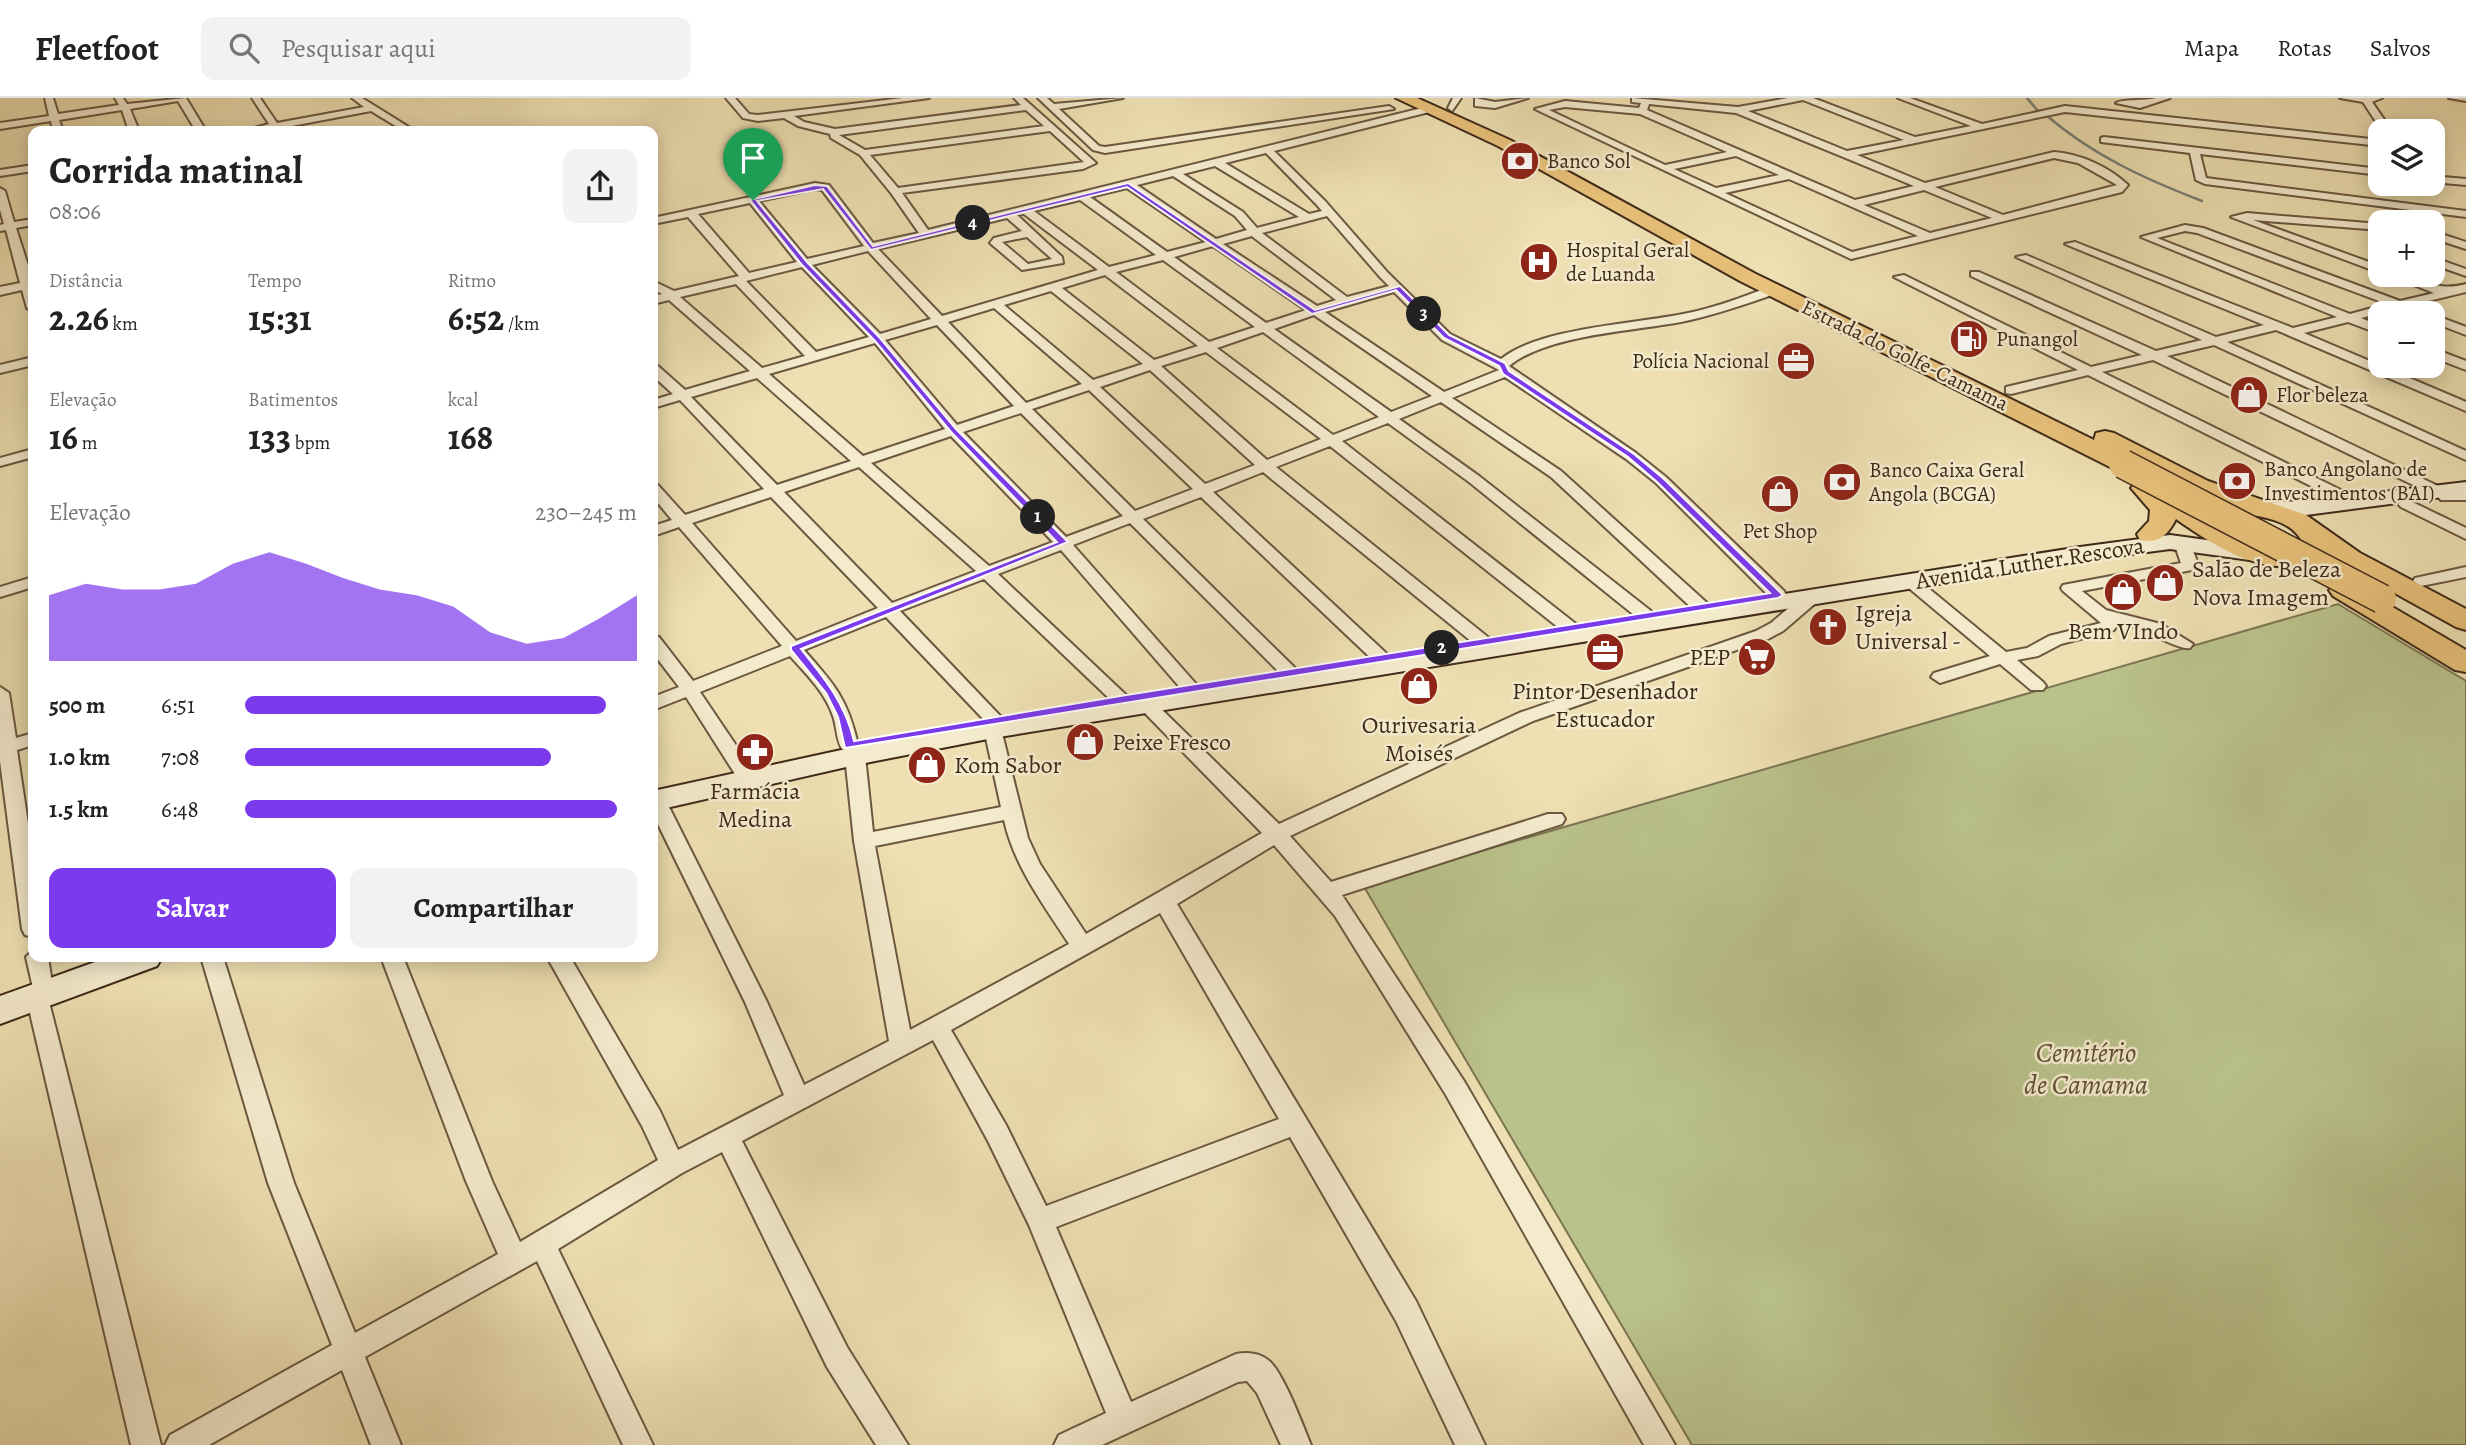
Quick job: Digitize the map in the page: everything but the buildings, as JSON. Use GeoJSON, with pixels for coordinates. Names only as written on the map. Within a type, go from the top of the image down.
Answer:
{"type":"FeatureCollection","features":[{"type":"Feature","properties":{"kind":"highway"},"geometry":{"type":"LineString","coordinates":[[1404,98],[1444,104]]}},
{"type":"Feature","properties":{"kind":"highway","name":"Estrada do Golfe-Camama"},"geometry":{"type":"LineString","coordinates":[[1444,104],[1828,310],[1998,390],[2387,597]]}},
{"type":"Feature","properties":{"kind":"highway","name":"Estrada do Golfe-Camama"},"geometry":{"type":"LineString","coordinates":[[1444,104],[1757,289],[2129,462]]}},
{"type":"Feature","properties":{"kind":"highway"},"geometry":{"type":"LineString","coordinates":[[1622,201],[1664,215],[1895,335],[2011,390],[2189,481],[2288,517],[2308,548]]}},
{"type":"Feature","properties":{"kind":"highway"},"geometry":{"type":"LineString","coordinates":[[1757,289],[2203,519],[2224,540],[2342,589],[2466,663]]}},
{"type":"Feature","properties":{"kind":"highway"},"geometry":{"type":"LineString","coordinates":[[2144,488],[2161,505],[2165,514],[2160,527],[2150,534]]}},
{"type":"Feature","properties":{"kind":"highway"},"geometry":{"type":"LineString","coordinates":[[2203,519],[2259,508]]}},
{"type":"Feature","properties":{"kind":"highway"},"geometry":{"type":"LineString","coordinates":[[2250,553],[2274,558],[2308,548],[2350,559],[2466,621]]}},
{"type":"Feature","properties":{"kind":"highway"},"geometry":{"type":"LineString","coordinates":[[2387,597],[2466,636]]}},
{"type":"Feature","properties":{"kind":"highway"},"geometry":{"type":"LineString","coordinates":[[2387,597],[2466,648]]}},
{"type":"Feature","properties":{"kind":"main road"},"geometry":{"type":"LineString","coordinates":[[2259,508],[2306,508],[2456,492]]}},
{"type":"Feature","properties":{"kind":"main road"},"geometry":{"type":"LineString","coordinates":[[2308,548],[2315,526],[2348,514],[2456,492]]}},
{"type":"Feature","properties":{"kind":"main road","name":"Avenida Luther Rescova"},"geometry":{"type":"LineString","coordinates":[[1133,702],[1190,688],[2150,534],[2203,519]]}},
{"type":"Feature","properties":{"kind":"main road","name":"Avenida Luther Rescova"},"geometry":{"type":"LineString","coordinates":[[658,797],[742,769],[994,724],[2138,545],[2203,519]]}},
{"type":"Feature","properties":{"kind":"main road","name":"Avenida Luther Rescova"},"geometry":{"type":"LineString","coordinates":[[658,797],[852,750]]}},
{"type":"Feature","properties":{"kind":"main road"},"geometry":{"type":"LineString","coordinates":[[0,999],[38,979],[96,962]]}},
{"type":"Feature","properties":{"kind":"main road"},"geometry":{"type":"LineString","coordinates":[[0,1010],[38,979],[121,962]]}},
{"type":"Feature","properties":{"kind":"street"},"geometry":{"type":"LineString","coordinates":[[49,98],[57,126]]}},
{"type":"Feature","properties":{"kind":"street"},"geometry":{"type":"LineString","coordinates":[[0,126],[56,118],[121,103],[180,98],[198,126]]}},
{"type":"Feature","properties":{"kind":"street"},"geometry":{"type":"LineString","coordinates":[[256,98],[274,126]]}},
{"type":"Feature","properties":{"kind":"street"},"geometry":{"type":"LineString","coordinates":[[355,98],[402,126]]}},
{"type":"Feature","properties":{"kind":"street"},"geometry":{"type":"LineString","coordinates":[[730,98],[737,98]]}},
{"type":"Feature","properties":{"kind":"street"},"geometry":{"type":"LineString","coordinates":[[730,98],[748,117],[925,98]]}},
{"type":"Feature","properties":{"kind":"street"},"geometry":{"type":"LineString","coordinates":[[895,191],[1089,164],[1090,160],[1017,98]]}},
{"type":"Feature","properties":{"kind":"street"},"geometry":{"type":"LineString","coordinates":[[1042,98],[1096,148],[1105,150],[1397,107],[1383,98]]}},
{"type":"Feature","properties":{"kind":"street"},"geometry":{"type":"LineString","coordinates":[[1051,107],[1119,98]]}},
{"type":"Feature","properties":{"kind":"street"},"geometry":{"type":"LineString","coordinates":[[1479,98],[1478,104],[1485,105],[1524,98]]}},
{"type":"Feature","properties":{"kind":"street"},"geometry":{"type":"LineString","coordinates":[[1617,98],[1645,103],[1737,153],[1929,237]]}},
{"type":"Feature","properties":{"kind":"street"},"geometry":{"type":"LineString","coordinates":[[1853,204],[2059,155],[2094,166],[2123,185],[2118,190],[1851,256],[1540,109],[1565,104],[1645,103],[1738,110],[1803,98],[1913,140]]}},
{"type":"Feature","properties":{"kind":"street"},"geometry":{"type":"LineString","coordinates":[[1902,98],[1980,126]]}},
{"type":"Feature","properties":{"kind":"street"},"geometry":{"type":"LineString","coordinates":[[2064,98],[2065,109]]}},
{"type":"Feature","properties":{"kind":"street"},"geometry":{"type":"LineString","coordinates":[[2113,102],[2140,105],[2166,98]]}},
{"type":"Feature","properties":{"kind":"street"},"geometry":{"type":"LineString","coordinates":[[2344,98],[2379,98]]}},
{"type":"Feature","properties":{"kind":"street"},"geometry":{"type":"LineString","coordinates":[[2459,99],[2466,108]]}},
{"type":"Feature","properties":{"kind":"street"},"geometry":{"type":"LineString","coordinates":[[2366,100],[2379,119]]}},
{"type":"Feature","properties":{"kind":"street"},"geometry":{"type":"LineString","coordinates":[[121,103],[128,112],[132,126]]}},
{"type":"Feature","properties":{"kind":"street"},"geometry":{"type":"LineString","coordinates":[[658,299],[1218,163],[1444,104]]}},
{"type":"Feature","properties":{"kind":"street"},"geometry":{"type":"LineString","coordinates":[[2140,105],[2143,117]]}},
{"type":"Feature","properties":{"kind":"street"},"geometry":{"type":"LineString","coordinates":[[784,114],[796,122],[835,132],[1028,107]]}},
{"type":"Feature","properties":{"kind":"street"},"geometry":{"type":"LineString","coordinates":[[296,126],[343,119],[374,108]]}},
{"type":"Feature","properties":{"kind":"street"},"geometry":{"type":"LineString","coordinates":[[1849,154],[2065,109],[2368,142]]}},
{"type":"Feature","properties":{"kind":"street"},"geometry":{"type":"LineString","coordinates":[[1738,110],[2001,218]]}},
{"type":"Feature","properties":{"kind":"street"},"geometry":{"type":"LineString","coordinates":[[863,153],[1054,128]]}},
{"type":"Feature","properties":{"kind":"street"},"geometry":{"type":"LineString","coordinates":[[835,132],[834,136],[863,153],[895,191],[926,235]]}},
{"type":"Feature","properties":{"kind":"street"},"geometry":{"type":"LineString","coordinates":[[2104,141],[2368,172]]}},
{"type":"Feature","properties":{"kind":"street"},"geometry":{"type":"LineString","coordinates":[[1268,150],[1446,337],[1504,368],[1631,456],[1661,480],[1778,595]]}},
{"type":"Feature","properties":{"kind":"street"},"geometry":{"type":"LineString","coordinates":[[2194,150],[2201,180],[2434,210]]}},
{"type":"Feature","properties":{"kind":"street"},"geometry":{"type":"LineString","coordinates":[[1663,168],[1737,153]]}},
{"type":"Feature","properties":{"kind":"street"},"geometry":{"type":"LineString","coordinates":[[1218,163],[1307,217]]}},
{"type":"Feature","properties":{"kind":"street"},"geometry":{"type":"LineString","coordinates":[[0,173],[28,169]]}},
{"type":"Feature","properties":{"kind":"street"},"geometry":{"type":"LineString","coordinates":[[1175,173],[1239,214],[1254,232],[1345,301]]}},
{"type":"Feature","properties":{"kind":"street"},"geometry":{"type":"LineString","coordinates":[[1713,192],[1789,176]]}},
{"type":"Feature","properties":{"kind":"street"},"geometry":{"type":"LineString","coordinates":[[918,224],[1094,181]]}},
{"type":"Feature","properties":{"kind":"street"},"geometry":{"type":"LineString","coordinates":[[2445,181],[2466,183]]}},
{"type":"Feature","properties":{"kind":"street"},"geometry":{"type":"LineString","coordinates":[[1128,184],[1314,313],[1556,474],[1701,607]]}},
{"type":"Feature","properties":{"kind":"street"},"geometry":{"type":"LineString","coordinates":[[658,220],[815,186],[825,187],[871,248],[1024,409],[1289,672]]}},
{"type":"Feature","properties":{"kind":"street"},"geometry":{"type":"LineString","coordinates":[[0,191],[6,227],[28,280]]}},
{"type":"Feature","properties":{"kind":"street"},"geometry":{"type":"LineString","coordinates":[[1082,196],[1474,480],[1645,615]]}},
{"type":"Feature","properties":{"kind":"street"},"geometry":{"type":"LineString","coordinates":[[2427,196],[2434,210]]}},
{"type":"Feature","properties":{"kind":"street"},"geometry":{"type":"LineString","coordinates":[[753,200],[804,264],[878,340],[954,431],[1063,542],[1190,688]]}},
{"type":"Feature","properties":{"kind":"street"},"geometry":{"type":"LineString","coordinates":[[1026,210],[1331,440],[1570,628]]}},
{"type":"Feature","properties":{"kind":"street"},"geometry":{"type":"LineString","coordinates":[[2445,211],[2466,214]]}},
{"type":"Feature","properties":{"kind":"street"},"geometry":{"type":"LineString","coordinates":[[658,402],[1108,271],[1329,212]]}},
{"type":"Feature","properties":{"kind":"street"},"geometry":{"type":"LineString","coordinates":[[691,213],[742,278],[813,357]]}},
{"type":"Feature","properties":{"kind":"street"},"geometry":{"type":"LineString","coordinates":[[1009,214],[1059,261],[1026,268],[996,243],[1029,233]]}},
{"type":"Feature","properties":{"kind":"street"},"geometry":{"type":"LineString","coordinates":[[2368,226],[2245,216],[2236,218],[2368,266]]}},
{"type":"Feature","properties":{"kind":"street"},"geometry":{"type":"LineString","coordinates":[[2340,222],[2368,235]]}},
{"type":"Feature","properties":{"kind":"street"},"geometry":{"type":"LineString","coordinates":[[6,227],[28,223]]}},
{"type":"Feature","properties":{"kind":"street"},"geometry":{"type":"LineString","coordinates":[[2368,325],[2146,237],[2191,228],[2391,301]]}},
{"type":"Feature","properties":{"kind":"street"},"geometry":{"type":"LineString","coordinates":[[2466,237],[2432,234],[2466,246]]}},
{"type":"Feature","properties":{"kind":"street"},"geometry":{"type":"LineString","coordinates":[[2071,244],[2292,332],[2466,407]]}},
{"type":"Feature","properties":{"kind":"street"},"geometry":{"type":"LineString","coordinates":[[2022,257],[2215,341],[2466,456]]}},
{"type":"Feature","properties":{"kind":"street"},"geometry":{"type":"LineString","coordinates":[[2445,265],[2466,272]]}},
{"type":"Feature","properties":{"kind":"street"},"geometry":{"type":"LineString","coordinates":[[1975,274],[2456,492]]}},
{"type":"Feature","properties":{"kind":"street"},"geometry":{"type":"LineString","coordinates":[[1900,277],[2354,502]]}},
{"type":"Feature","properties":{"kind":"street"},"geometry":{"type":"LineString","coordinates":[[0,291],[28,285]]}},
{"type":"Feature","properties":{"kind":"street"},"geometry":{"type":"LineString","coordinates":[[658,287],[671,295],[1133,702],[1276,834],[1328,891],[1343,910],[1455,1088],[1660,1445]]}},
{"type":"Feature","properties":{"kind":"street"},"geometry":{"type":"LineString","coordinates":[[1053,287],[1152,365],[1265,466],[1483,642]]}},
{"type":"Feature","properties":{"kind":"street"},"geometry":{"type":"LineString","coordinates":[[2428,287],[2466,301]]}},
{"type":"Feature","properties":{"kind":"street"},"geometry":{"type":"LineString","coordinates":[[658,529],[1345,301],[1398,288]]}},
{"type":"Feature","properties":{"kind":"street"},"geometry":{"type":"LineString","coordinates":[[2412,301],[2466,288]]}},
{"type":"Feature","properties":{"kind":"street"},"geometry":{"type":"LineString","coordinates":[[1504,368],[1506,358],[1515,353],[1544,344],[1701,315],[1757,289]]}},
{"type":"Feature","properties":{"kind":"street"},"geometry":{"type":"LineString","coordinates":[[996,304],[1091,385],[1381,657]]}},
{"type":"Feature","properties":{"kind":"street"},"geometry":{"type":"LineString","coordinates":[[2292,332],[2368,312]]}},
{"type":"Feature","properties":{"kind":"street"},"geometry":{"type":"LineString","coordinates":[[2445,323],[2466,331]]}},
{"type":"Feature","properties":{"kind":"street"},"geometry":{"type":"LineString","coordinates":[[2011,390],[2277,326]]}},
{"type":"Feature","properties":{"kind":"street"},"geometry":{"type":"LineString","coordinates":[[2445,357],[2466,366]]}},
{"type":"Feature","properties":{"kind":"street"},"geometry":{"type":"LineString","coordinates":[[0,369],[28,362]]}},
{"type":"Feature","properties":{"kind":"street"},"geometry":{"type":"LineString","coordinates":[[658,702],[888,610],[1441,397],[1504,368]]}},
{"type":"Feature","properties":{"kind":"street"},"geometry":{"type":"LineString","coordinates":[[658,373],[682,395],[994,724],[1010,812],[1018,838],[1031,866],[1081,945]]}},
{"type":"Feature","properties":{"kind":"street"},"geometry":{"type":"LineString","coordinates":[[0,462],[28,454]]}},
{"type":"Feature","properties":{"kind":"street"},"geometry":{"type":"LineString","coordinates":[[658,494],[831,692],[843,717],[852,750],[864,841],[901,1044]]}},
{"type":"Feature","properties":{"kind":"street"},"geometry":{"type":"LineString","coordinates":[[2406,504],[2466,534]]}},
{"type":"Feature","properties":{"kind":"street"},"geometry":{"type":"LineString","coordinates":[[1940,677],[2032,652],[2055,640],[2111,624],[2068,588],[2186,568],[2190,564],[2203,519]]}},
{"type":"Feature","properties":{"kind":"street"},"geometry":{"type":"LineString","coordinates":[[2421,581],[2466,572]]}},
{"type":"Feature","properties":{"kind":"street"},"geometry":{"type":"LineString","coordinates":[[1910,581],[2037,686]]}},
{"type":"Feature","properties":{"kind":"street"},"geometry":{"type":"LineString","coordinates":[[0,592],[28,584]]}},
{"type":"Feature","properties":{"kind":"street"},"geometry":{"type":"LineString","coordinates":[[180,1445],[542,1244],[673,1165],[937,1027],[1164,901],[1276,834],[1526,718],[1762,635],[1812,597]]}},
{"type":"Feature","properties":{"kind":"street"},"geometry":{"type":"LineString","coordinates":[[2101,614],[2144,623],[2166,632],[2184,644]]}},
{"type":"Feature","properties":{"kind":"street"},"geometry":{"type":"LineString","coordinates":[[658,648],[690,690],[742,769]]}},
{"type":"Feature","properties":{"kind":"street"},"geometry":{"type":"LineString","coordinates":[[0,693],[4,748],[28,898]]}},
{"type":"Feature","properties":{"kind":"street"},"geometry":{"type":"LineString","coordinates":[[4,748],[28,741]]}},
{"type":"Feature","properties":{"kind":"street"},"geometry":{"type":"LineString","coordinates":[[658,806],[755,1002],[798,1098]]}},
{"type":"Feature","properties":{"kind":"street"},"geometry":{"type":"LineString","coordinates":[[864,841],[1010,812]]}},
{"type":"Feature","properties":{"kind":"street"},"geometry":{"type":"LineString","coordinates":[[1328,891],[1555,819]]}},
{"type":"Feature","properties":{"kind":"street"},"geometry":{"type":"LineString","coordinates":[[1164,901],[1406,1311],[1470,1445]]}},
{"type":"Feature","properties":{"kind":"street"},"geometry":{"type":"LineString","coordinates":[[214,962],[281,1184],[386,1445]]}},
{"type":"Feature","properties":{"kind":"street"},"geometry":{"type":"LineString","coordinates":[[394,962],[479,1181],[514,1259]]}},
{"type":"Feature","properties":{"kind":"street"},"geometry":{"type":"LineString","coordinates":[[561,962],[651,1119],[673,1165]]}},
{"type":"Feature","properties":{"kind":"street"},"geometry":{"type":"LineString","coordinates":[[38,979],[146,1445]]}},
{"type":"Feature","properties":{"kind":"street"},"geometry":{"type":"LineString","coordinates":[[937,1027],[997,1133],[1040,1221],[1123,1418]]}},
{"type":"Feature","properties":{"kind":"street"},"geometry":{"type":"LineString","coordinates":[[1040,1221],[1297,1123]]}},
{"type":"Feature","properties":{"kind":"street"},"geometry":{"type":"LineString","coordinates":[[727,1136],[837,1357],[894,1445]]}},
{"type":"Feature","properties":{"kind":"street"},"geometry":{"type":"LineString","coordinates":[[542,1244],[638,1445]]}},
{"type":"Feature","properties":{"kind":"street"},"geometry":{"type":"LineString","coordinates":[[1069,1445],[1123,1418],[1236,1368],[1247,1366],[1258,1370],[1266,1380],[1296,1445]]}},
{"type":"Feature","properties":{"kind":"green space","name":"Cemitério de Camama"},"geometry":{"type":"Polygon","coordinates":[[[2338,604],[2466,681],[2466,1445],[1692,1445],[1363,885],[2338,604]]]}},
{"type":"Feature","properties":{"kind":"waterway"},"geometry":{"type":"LineString","coordinates":[[2027,98],[2038,111]]}},
{"type":"Feature","properties":{"kind":"waterway"},"geometry":{"type":"LineString","coordinates":[[2046,115],[2082,142],[2120,165],[2202,201]]}},
{"type":"Feature","properties":{"kind":"place","name":"Banco Sol"},"geometry":{"type":"Point","coordinates":[1520,161]}},
{"type":"Feature","properties":{"kind":"place","name":"Hospital Geral de Luanda"},"geometry":{"type":"Point","coordinates":[1539,262]}},
{"type":"Feature","properties":{"kind":"place","name":"Punangol"},"geometry":{"type":"Point","coordinates":[1969,339]}},
{"type":"Feature","properties":{"kind":"place","name":"Polícia Nacional"},"geometry":{"type":"Point","coordinates":[1796,361]}},
{"type":"Feature","properties":{"kind":"place","name":"Flor beleza"},"geometry":{"type":"Point","coordinates":[2249,395]}},
{"type":"Feature","properties":{"kind":"place","name":"Banco Angolano de Investimentos (BAI)"},"geometry":{"type":"Point","coordinates":[2237,481]}},
{"type":"Feature","properties":{"kind":"place","name":"Banco Caixa Geral Angola (BCGA)"},"geometry":{"type":"Point","coordinates":[1842,482]}},
{"type":"Feature","properties":{"kind":"place","name":"Pet Shop"},"geometry":{"type":"Point","coordinates":[1780,494]}},
{"type":"Feature","properties":{"kind":"place","name":"Salão de Beleza Nova Imagem"},"geometry":{"type":"Point","coordinates":[2165,583]}},
{"type":"Feature","properties":{"kind":"place","name":"Bem VIndo"},"geometry":{"type":"Point","coordinates":[2123,592]}},
{"type":"Feature","properties":{"kind":"place","name":"Igreja Universal -"},"geometry":{"type":"Point","coordinates":[1828,627]}},
{"type":"Feature","properties":{"kind":"place","name":"Pintor Desenhador Estucador"},"geometry":{"type":"Point","coordinates":[1605,652]}},
{"type":"Feature","properties":{"kind":"place","name":"PEP"},"geometry":{"type":"Point","coordinates":[1757,657]}},
{"type":"Feature","properties":{"kind":"place","name":"Ourivesaria Moisés"},"geometry":{"type":"Point","coordinates":[1419,686]}},
{"type":"Feature","properties":{"kind":"place","name":"Peixe Fresco"},"geometry":{"type":"Point","coordinates":[1085,742]}},
{"type":"Feature","properties":{"kind":"place","name":"Farmácia Medina"},"geometry":{"type":"Point","coordinates":[755,752]}},
{"type":"Feature","properties":{"kind":"place","name":"Kom Sabor"},"geometry":{"type":"Point","coordinates":[927,765]}},
{"type":"Feature","properties":{"kind":"route"},"geometry":{"type":"LineString","coordinates":[[1128,184],[1314,313],[1345,301],[1398,288],[1446,337],[1502,365],[1506,372],[1597,431],[1661,480],[1778,595],[1120,699],[849,745],[843,717],[831,692],[794,648],[1063,542],[954,431],[878,340],[804,264],[753,200],[815,186],[825,187],[871,248],[1128,184]]}}]}
